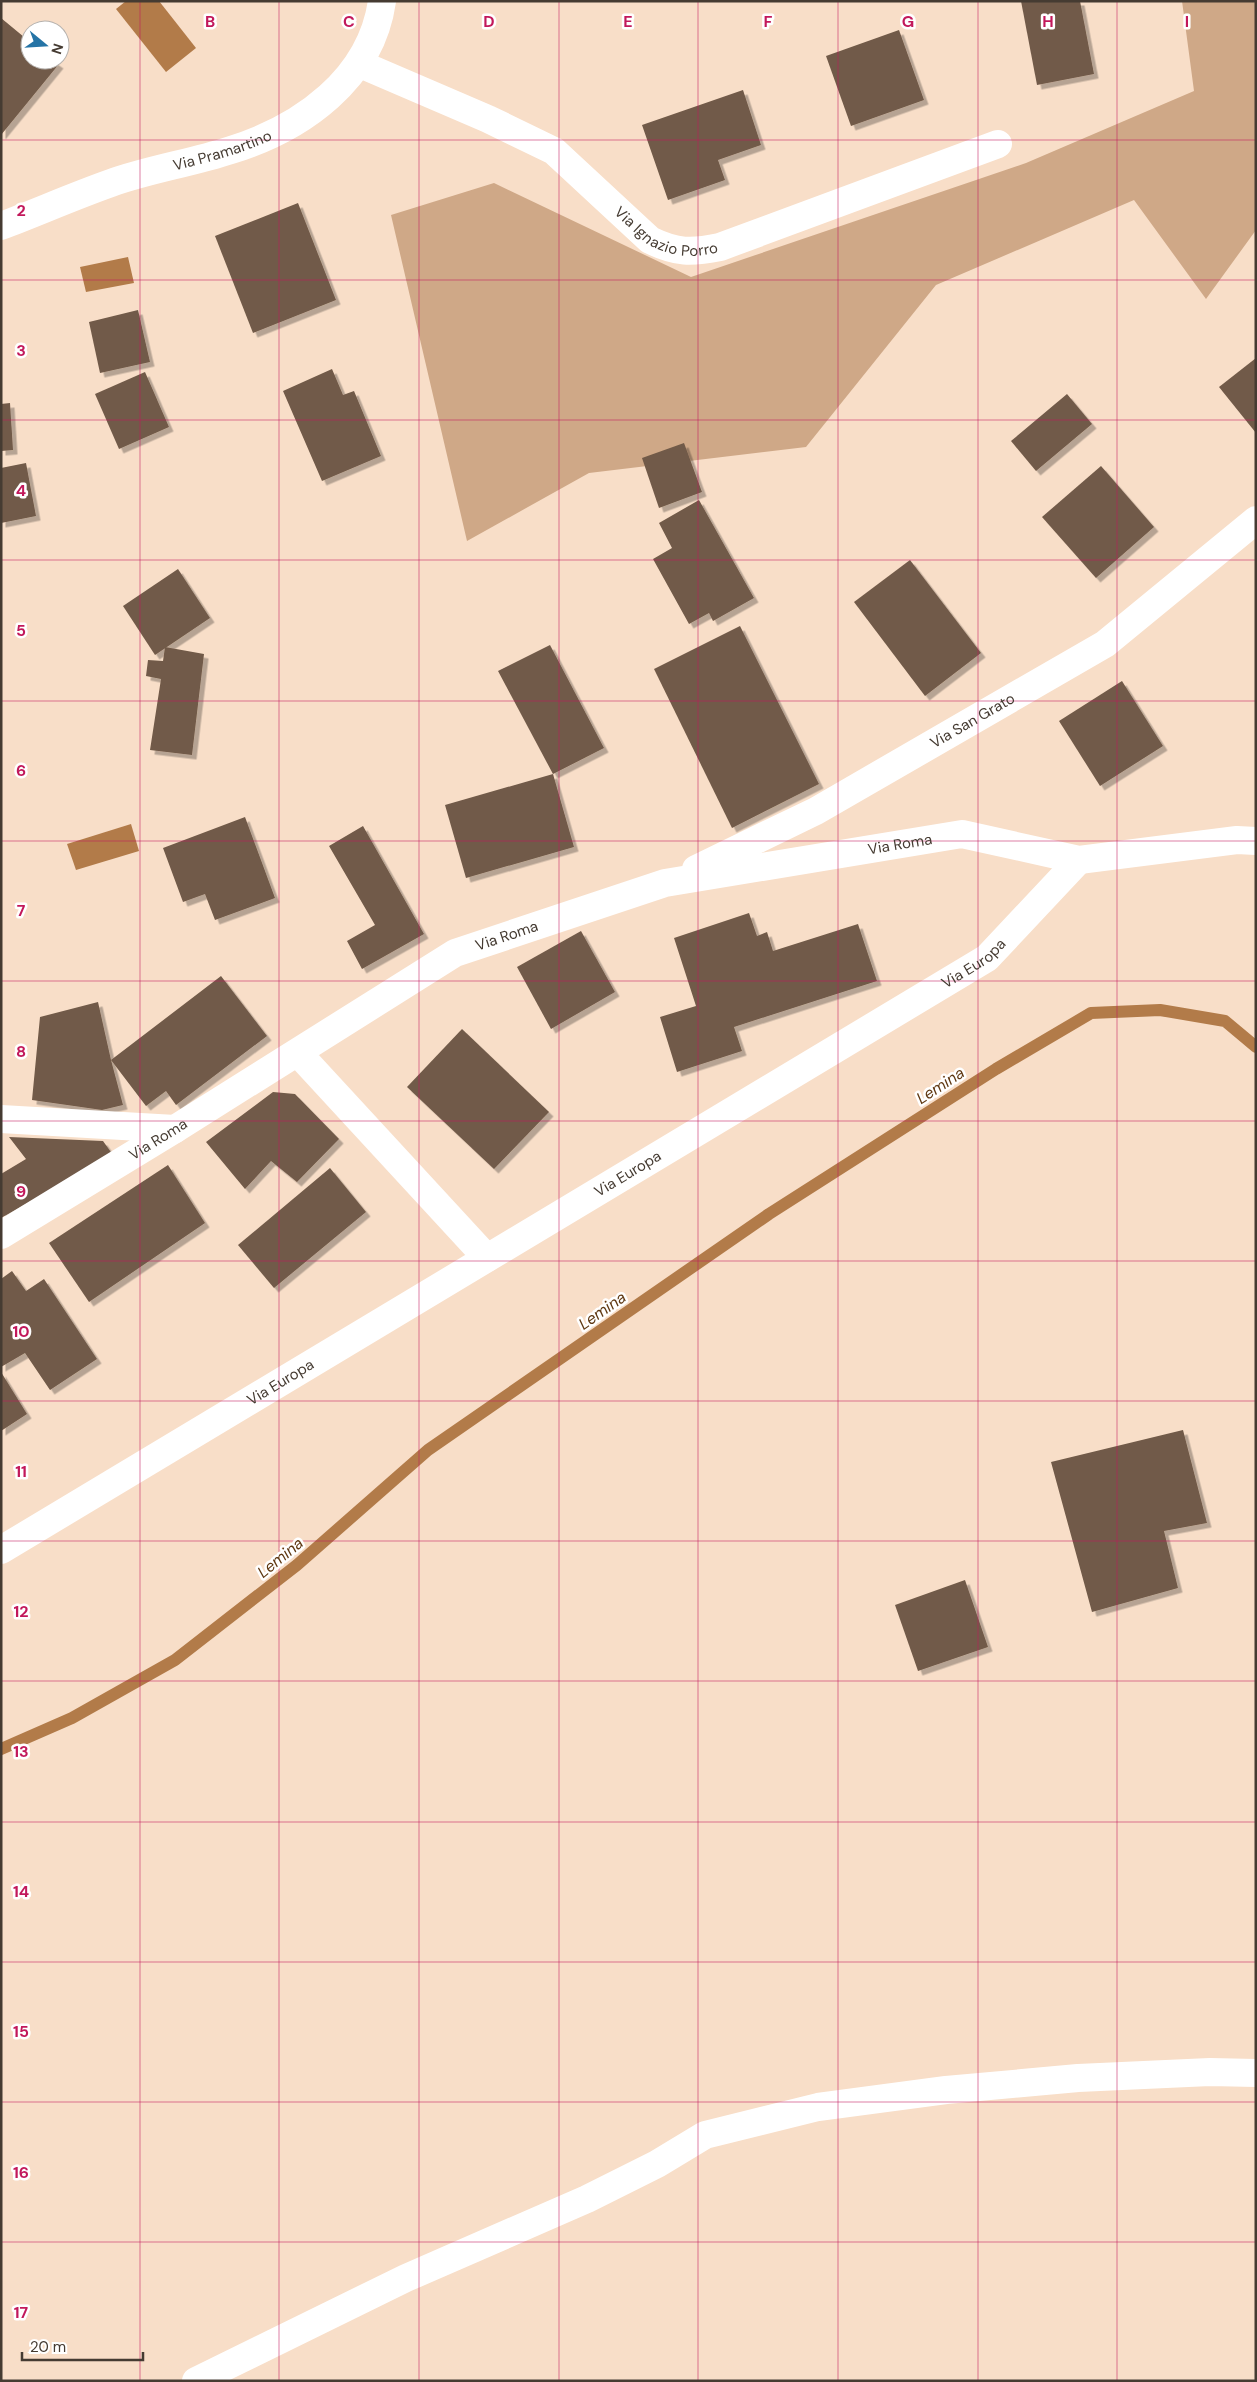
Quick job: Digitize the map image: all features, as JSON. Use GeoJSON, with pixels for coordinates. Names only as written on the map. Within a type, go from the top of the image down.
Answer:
{"type":"FeatureCollection","features":[{"type":"Feature","properties":{"kind":"street","name":"Via Pramartino"},"geometry":{"type":"LineString","coordinates":[[1,226],[111,183],[233,150],[284,127],[322,103],[360,64],[373,37],[382,1]]}},
{"type":"Feature","properties":{"kind":"street","name":"Via Ignazio Porro"},"geometry":{"type":"LineString","coordinates":[[360,64],[488,118],[554,150],[650,240],[670,249],[693,252],[720,247],[998,144]]}},
{"type":"Feature","properties":{"kind":"street","name":"Via San Grato"},"geometry":{"type":"LineString","coordinates":[[665,883],[816,812],[1105,644],[1256,520]]}},
{"type":"Feature","properties":{"kind":"street","name":"Via Roma"},"geometry":{"type":"LineString","coordinates":[[1,1234],[175,1129],[455,954],[665,883],[962,834],[1079,860]]}},
{"type":"Feature","properties":{"kind":"street"},"geometry":{"type":"LineString","coordinates":[[1079,860],[1237,840],[1256,841]]}},
{"type":"Feature","properties":{"kind":"street","name":"Via Europa"},"geometry":{"type":"LineString","coordinates":[[1,1550],[987,958],[1079,860]]}},
{"type":"Feature","properties":{"kind":"street"},"geometry":{"type":"LineString","coordinates":[[298,1053],[487,1258]]}},
{"type":"Feature","properties":{"kind":"street"},"geometry":{"type":"LineString","coordinates":[[1,1119],[175,1129]]}},
{"type":"Feature","properties":{"kind":"street"},"geometry":{"type":"LineString","coordinates":[[196,2381],[406,2278],[587,2198],[658,2164],[705,2135],[818,2107],[946,2090],[1078,2078],[1210,2072],[1256,2073]]}},
{"type":"Feature","properties":{"kind":"shaded area"},"geometry":{"type":"Polygon","coordinates":[[[126,1],[159,1],[196,48],[166,72],[116,9],[126,1]]]}},
{"type":"Feature","properties":{"kind":"shaded area"},"geometry":{"type":"Polygon","coordinates":[[[1182,1],[1256,1],[1256,230],[1206,299],[1134,200],[936,285],[806,447],[589,473],[467,541],[391,215],[494,183],[691,277],[1026,163],[1194,91],[1182,1]]]}},
{"type":"Feature","properties":{"kind":"shaded area"},"geometry":{"type":"Polygon","coordinates":[[[128,257],[134,283],[86,292],[80,267],[128,257]]]}},
{"type":"Feature","properties":{"kind":"shaded area"},"geometry":{"type":"Polygon","coordinates":[[[131,824],[139,851],[76,870],[67,844],[131,824]]]}},
{"type":"Feature","properties":{"kind":"building"},"geometry":{"type":"Polygon","coordinates":[[[1021,1],[1080,1],[1094,74],[1037,85],[1021,1]]]}},
{"type":"Feature","properties":{"kind":"building"},"geometry":{"type":"Polygon","coordinates":[[[1,18],[20,34],[20,70],[54,70],[1,135],[1,18]]]}},
{"type":"Feature","properties":{"kind":"building"},"geometry":{"type":"Polygon","coordinates":[[[899,30],[924,100],[851,126],[826,56],[899,30]]]}},
{"type":"Feature","properties":{"kind":"building"},"geometry":{"type":"Polygon","coordinates":[[[743,90],[761,145],[718,160],[725,180],[668,200],[642,125],[743,90]]]}},
{"type":"Feature","properties":{"kind":"building"},"geometry":{"type":"Polygon","coordinates":[[[298,203],[336,300],[253,333],[215,236],[298,203]]]}},
{"type":"Feature","properties":{"kind":"building"},"geometry":{"type":"Polygon","coordinates":[[[138,310],[150,362],[100,373],[89,322],[138,310]]]}},
{"type":"Feature","properties":{"kind":"building"},"geometry":{"type":"Polygon","coordinates":[[[1256,358],[1256,433],[1219,387],[1256,358]]]}},
{"type":"Feature","properties":{"kind":"building"},"geometry":{"type":"Polygon","coordinates":[[[332,369],[343,395],[354,391],[381,456],[322,481],[283,391],[332,369]]]}},
{"type":"Feature","properties":{"kind":"building"},"geometry":{"type":"Polygon","coordinates":[[[145,372],[169,427],[119,449],[95,394],[145,372]]]}},
{"type":"Feature","properties":{"kind":"building"},"geometry":{"type":"Polygon","coordinates":[[[1067,394],[1092,424],[1036,471],[1011,441],[1067,394]]]}},
{"type":"Feature","properties":{"kind":"building"},"geometry":{"type":"Polygon","coordinates":[[[10,403],[13,450],[1,451],[1,404],[10,403]]]}},
{"type":"Feature","properties":{"kind":"building"},"geometry":{"type":"Polygon","coordinates":[[[684,443],[702,492],[659,508],[642,458],[684,443]]]}},
{"type":"Feature","properties":{"kind":"building"},"geometry":{"type":"Polygon","coordinates":[[[26,463],[36,516],[1,523],[1,468],[26,463]]]}},
{"type":"Feature","properties":{"kind":"building"},"geometry":{"type":"Polygon","coordinates":[[[1101,466],[1154,527],[1096,578],[1042,517],[1101,466]]]}},
{"type":"Feature","properties":{"kind":"building"},"geometry":{"type":"Polygon","coordinates":[[[699,500],[754,598],[713,621],[709,613],[689,624],[653,559],[672,548],[659,523],[699,500]]]}},
{"type":"Feature","properties":{"kind":"building"},"geometry":{"type":"Polygon","coordinates":[[[910,560],[981,653],[925,696],[854,602],[910,560]]]}},
{"type":"Feature","properties":{"kind":"building"},"geometry":{"type":"Polygon","coordinates":[[[178,569],[210,618],[155,655],[123,606],[178,569]]]}},
{"type":"Feature","properties":{"kind":"building"},"geometry":{"type":"Polygon","coordinates":[[[740,626],[819,784],[732,828],[654,669],[740,626]]]}},
{"type":"Feature","properties":{"kind":"building"},"geometry":{"type":"Polygon","coordinates":[[[550,645],[604,748],[553,774],[498,671],[550,645]]]}},
{"type":"Feature","properties":{"kind":"building"},"geometry":{"type":"Polygon","coordinates":[[[165,647],[204,654],[192,755],[150,750],[161,679],[146,676],[148,660],[163,661],[165,647]]]}},
{"type":"Feature","properties":{"kind":"building"},"geometry":{"type":"Polygon","coordinates":[[[1122,681],[1163,746],[1100,786],[1059,721],[1122,681]]]}},
{"type":"Feature","properties":{"kind":"building"},"geometry":{"type":"Polygon","coordinates":[[[553,774],[574,847],[466,878],[445,805],[553,774]]]}},
{"type":"Feature","properties":{"kind":"building"},"geometry":{"type":"Polygon","coordinates":[[[245,817],[275,898],[215,920],[205,894],[183,902],[163,848],[245,817]]]}},
{"type":"Feature","properties":{"kind":"building"},"geometry":{"type":"Polygon","coordinates":[[[363,826],[424,934],[362,969],[347,941],[375,925],[329,846],[363,826]]]}},
{"type":"Feature","properties":{"kind":"building"},"geometry":{"type":"Polygon","coordinates":[[[749,913],[757,936],[767,932],[773,951],[858,924],[877,981],[734,1027],[742,1051],[677,1072],[660,1017],[696,1006],[674,938],[749,913]]]}},
{"type":"Feature","properties":{"kind":"building"},"geometry":{"type":"Polygon","coordinates":[[[581,931],[615,992],[551,1029],[517,967],[581,931]]]}},
{"type":"Feature","properties":{"kind":"building"},"geometry":{"type":"Polygon","coordinates":[[[221,976],[267,1036],[176,1105],[166,1091],[146,1106],[111,1060],[221,976]]]}},
{"type":"Feature","properties":{"kind":"building"},"geometry":{"type":"Polygon","coordinates":[[[98,1002],[123,1105],[102,1110],[32,1100],[40,1017],[98,1002]]]}},
{"type":"Feature","properties":{"kind":"building"},"geometry":{"type":"Polygon","coordinates":[[[462,1029],[549,1112],[494,1169],[407,1087],[462,1029]]]}},
{"type":"Feature","properties":{"kind":"building"},"geometry":{"type":"Polygon","coordinates":[[[273,1092],[295,1094],[339,1139],[297,1182],[271,1161],[245,1189],[206,1142],[273,1092]]]}},
{"type":"Feature","properties":{"kind":"building"},"geometry":{"type":"Polygon","coordinates":[[[9,1137],[103,1141],[113,1155],[1,1218],[1,1174],[26,1159],[9,1137]]]}},
{"type":"Feature","properties":{"kind":"building"},"geometry":{"type":"Polygon","coordinates":[[[168,1165],[205,1223],[89,1302],[49,1243],[168,1165]]]}},
{"type":"Feature","properties":{"kind":"building"},"geometry":{"type":"Polygon","coordinates":[[[330,1168],[366,1212],[274,1288],[238,1245],[330,1168]]]}},
{"type":"Feature","properties":{"kind":"building"},"geometry":{"type":"Polygon","coordinates":[[[12,1271],[26,1291],[44,1279],[97,1359],[50,1390],[25,1353],[1,1367],[1,1279],[12,1271]]]}},
{"type":"Feature","properties":{"kind":"building"},"geometry":{"type":"Polygon","coordinates":[[[1,1372],[27,1414],[1,1431],[1,1372]]]}},
{"type":"Feature","properties":{"kind":"building"},"geometry":{"type":"Polygon","coordinates":[[[1183,1430],[1207,1523],[1164,1531],[1178,1588],[1092,1612],[1051,1462],[1183,1430]]]}},
{"type":"Feature","properties":{"kind":"building"},"geometry":{"type":"Polygon","coordinates":[[[965,1580],[988,1647],[918,1671],[895,1605],[965,1580]]]}},
{"type":"Feature","properties":{"kind":"waterway","name":"Lemina"},"geometry":{"type":"LineString","coordinates":[[1,1749],[72,1718],[175,1660],[297,1565],[428,1450],[769,1214],[996,1069],[1091,1013],[1160,1010],[1225,1021],[1256,1047]]}}]}
